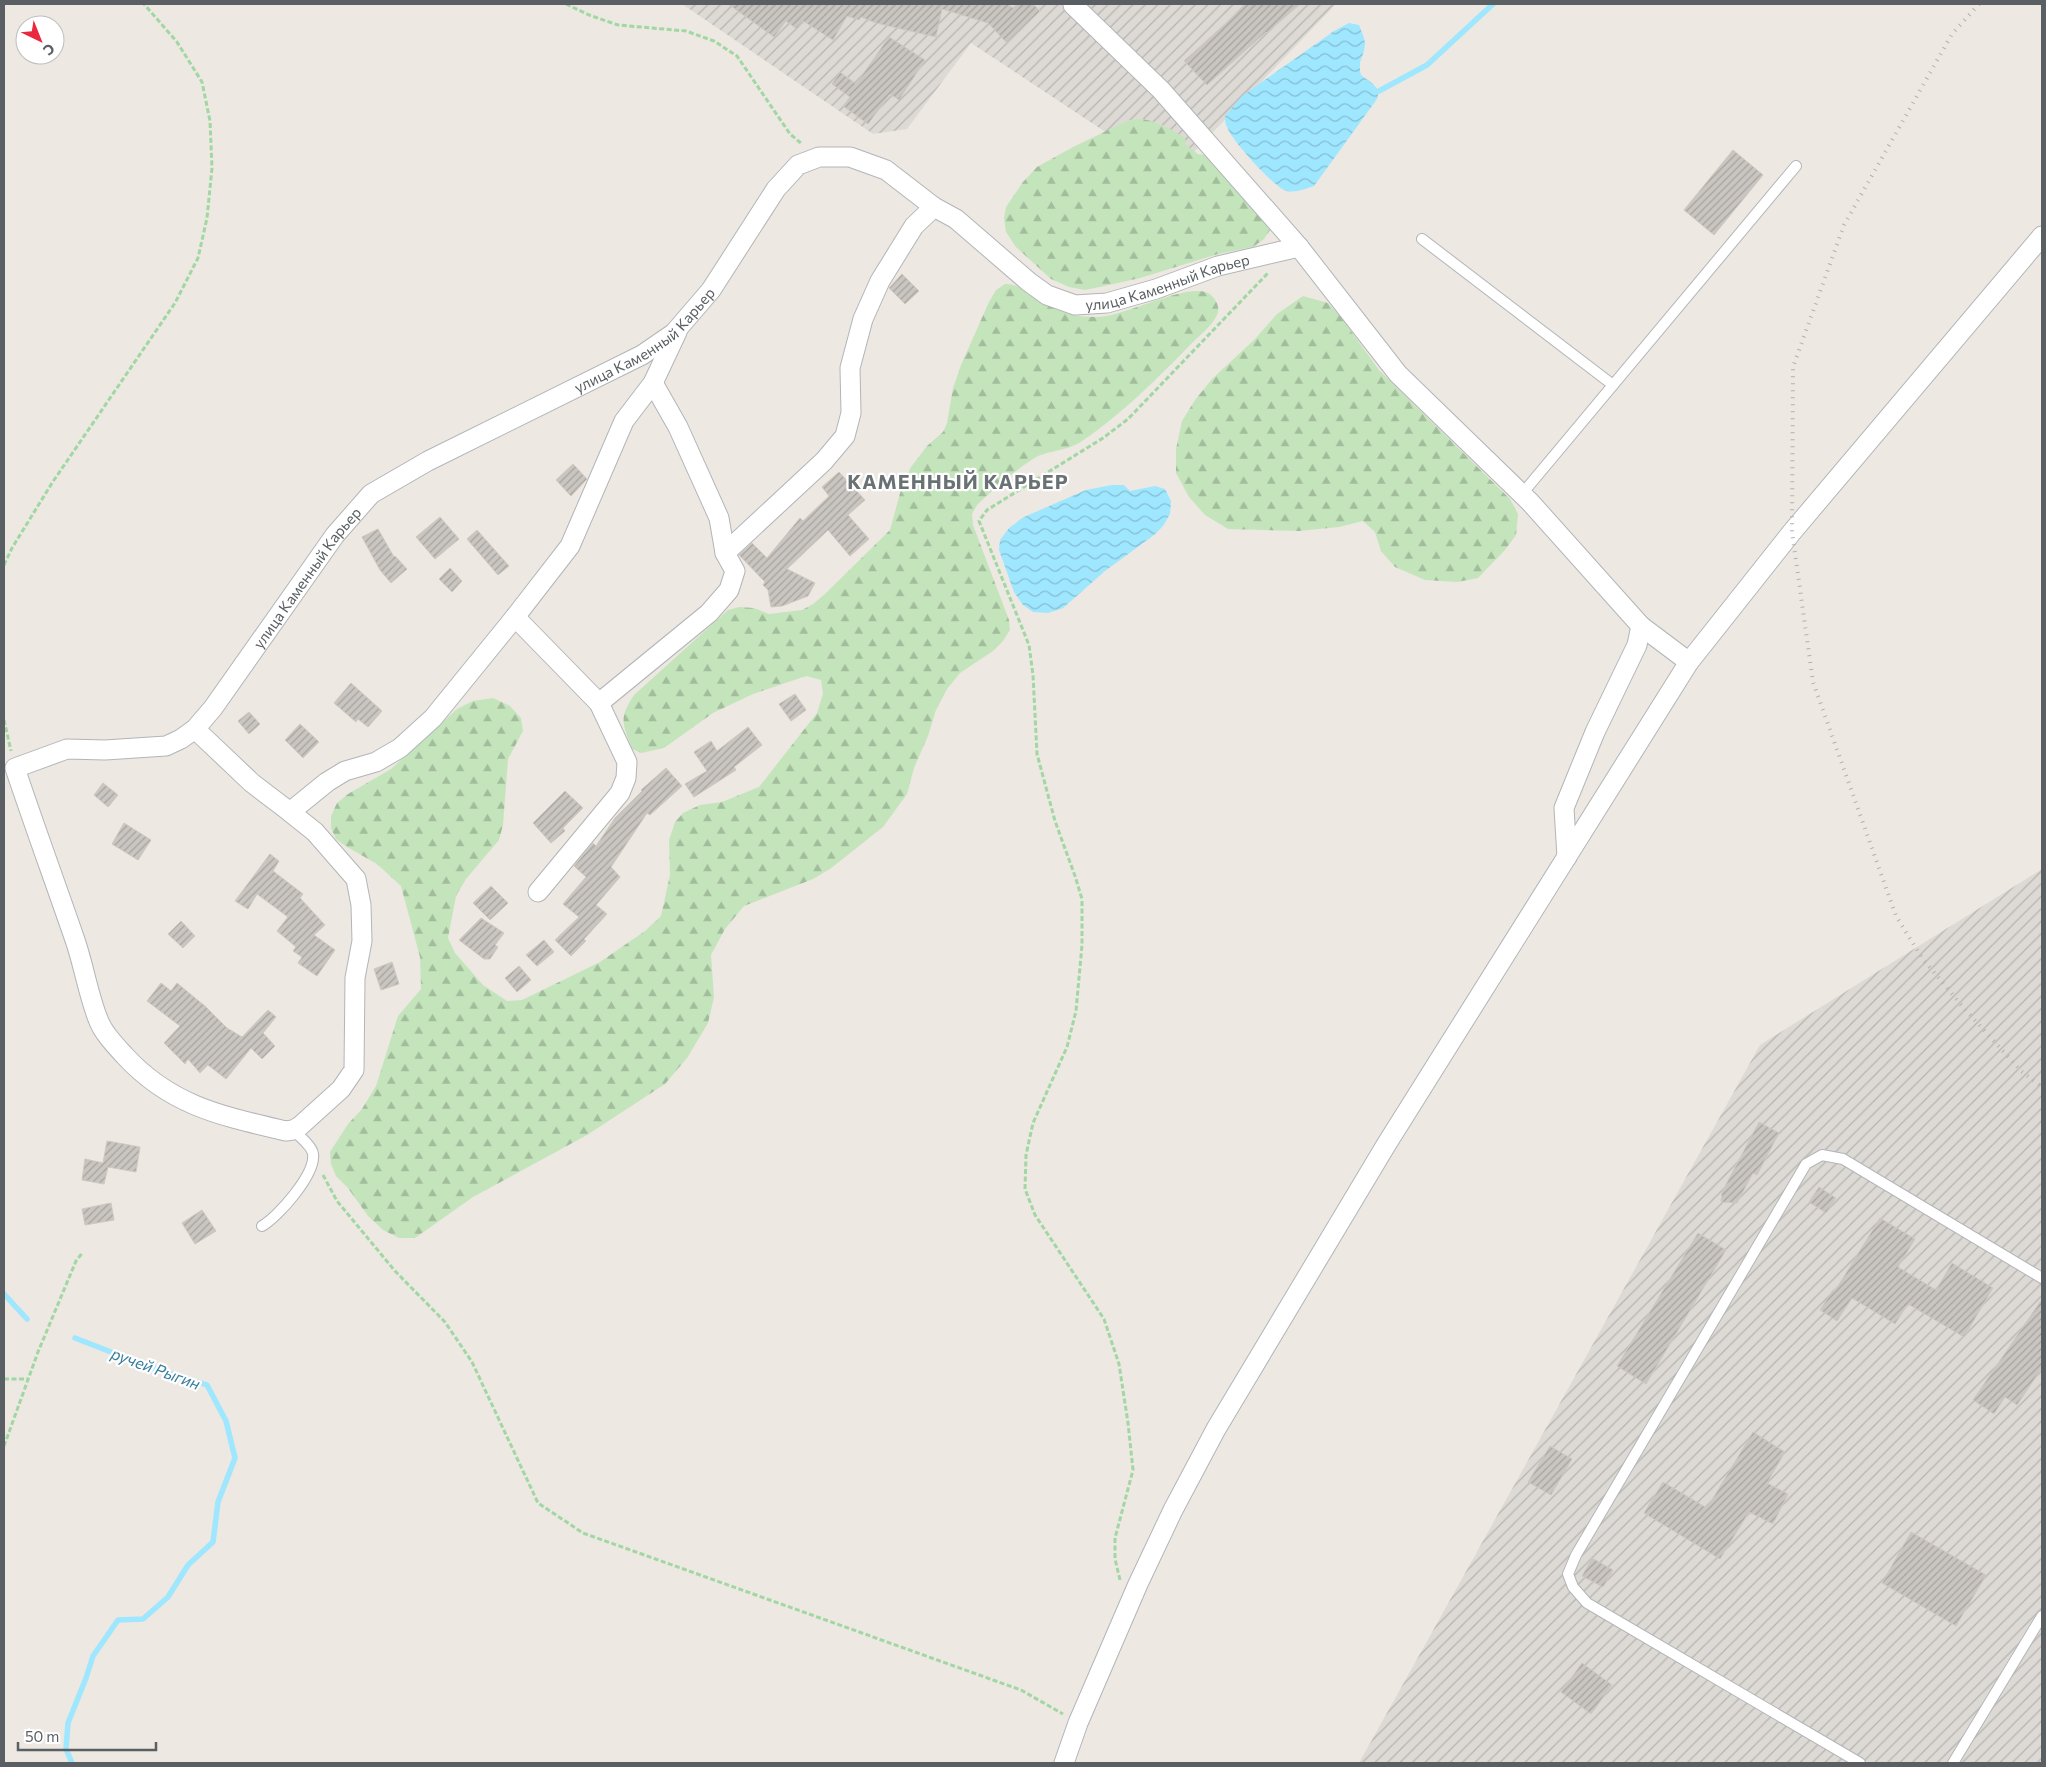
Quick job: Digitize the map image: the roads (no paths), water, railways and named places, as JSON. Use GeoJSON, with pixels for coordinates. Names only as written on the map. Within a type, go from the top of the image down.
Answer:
{"type":"FeatureCollection","features":[{"type":"Feature","properties":{"kind":"street"},"geometry":{"type":"LineString","coordinates":[[1074,5],[1161,90],[1299,247],[1398,374],[1522,494],[1641,626],[1689,662]]}},
{"type":"Feature","properties":{"kind":"street","name":"улица Каменный Карьер"},"geometry":{"type":"LineString","coordinates":[[293,1130],[286,1131],[227,1117],[185,1102],[162,1090],[133,1065],[112,1043],[98,1021],[76,943],[15,768],[67,749],[106,750],[166,746],[182,739],[195,729],[336,535],[371,494],[428,461],[642,355],[674,333],[711,290],[776,190],[798,165],[819,157],[850,157],[886,170],[934,207],[956,219],[1029,282],[1047,295],[1075,305],[1107,303],[1156,289],[1218,266],[1299,247]]}},
{"type":"Feature","properties":{"kind":"street"},"geometry":{"type":"LineString","coordinates":[[725,552],[824,461],[845,436],[851,413],[850,368],[863,319],[880,281],[914,226],[934,207]]}},
{"type":"Feature","properties":{"kind":"street"},"geometry":{"type":"LineString","coordinates":[[1064,1763],[1078,1723],[1130,1601],[1173,1510],[1216,1429],[1386,1145],[1689,662],[1792,532],[2042,236]]}},
{"type":"Feature","properties":{"kind":"street"},"geometry":{"type":"LineString","coordinates":[[290,812],[327,782],[346,771],[376,762],[400,748],[433,718],[516,617],[570,546],[624,421],[653,383],[680,326]]}},
{"type":"Feature","properties":{"kind":"street"},"geometry":{"type":"LineString","coordinates":[[599,703],[709,613],[729,590],[735,571],[725,552],[719,518],[678,426],[653,383]]}},
{"type":"Feature","properties":{"kind":"street"},"geometry":{"type":"LineString","coordinates":[[516,617],[599,703],[627,762],[626,778],[620,793],[538,892]]}},
{"type":"Feature","properties":{"kind":"street"},"geometry":{"type":"LineString","coordinates":[[1567,857],[1564,808],[1594,732],[1638,646],[1641,626]]}},
{"type":"Feature","properties":{"kind":"street"},"geometry":{"type":"LineString","coordinates":[[195,729],[252,783],[315,832],[356,879],[361,905],[362,941],[355,978],[354,1070],[341,1089],[300,1126],[293,1130]]}},
{"type":"Feature","properties":{"kind":"lane"},"geometry":{"type":"LineString","coordinates":[[1522,494],[1796,166]]}},
{"type":"Feature","properties":{"kind":"lane"},"geometry":{"type":"LineString","coordinates":[[1422,239],[1613,384]]}},
{"type":"Feature","properties":{"kind":"lane"},"geometry":{"type":"LineString","coordinates":[[262,1226],[272,1220],[307,1176],[314,1156],[312,1150],[293,1130]]}},
{"type":"Feature","properties":{"kind":"lane"},"geometry":{"type":"LineString","coordinates":[[1860,1763],[1588,1603],[1573,1587],[1568,1574],[1576,1555],[1806,1164],[1822,1155],[1843,1159],[2042,1278]]}},
{"type":"Feature","properties":{"kind":"lane"},"geometry":{"type":"LineString","coordinates":[[1953,1763],[2042,1616]]}},
{"type":"Feature","properties":{"kind":"water"},"geometry":{"type":"Polygon","coordinates":[[[1349,23],[1359,25],[1363,34],[1365,44],[1360,62],[1361,75],[1379,91],[1377,99],[1314,186],[1303,190],[1284,190],[1262,171],[1236,142],[1226,126],[1225,116],[1242,96],[1334,31],[1349,23]]]}},
{"type":"Feature","properties":{"kind":"water"},"geometry":{"type":"Polygon","coordinates":[[[1112,485],[1124,485],[1130,491],[1155,486],[1165,489],[1171,501],[1170,514],[1163,526],[1154,535],[1105,571],[1063,608],[1048,613],[1033,612],[1023,605],[1014,592],[999,550],[1000,540],[1009,528],[1024,517],[1086,490],[1112,485]]]}},
{"type":"Feature","properties":{"kind":"waterway"},"geometry":{"type":"LineString","coordinates":[[1379,91],[1427,65],[1493,4]]}},
{"type":"Feature","properties":{"kind":"waterway","name":"ручей Рыгин"},"geometry":{"type":"LineString","coordinates":[[4,1294],[27,1319]]}},
{"type":"Feature","properties":{"kind":"waterway","name":"ручей Рыгин"},"geometry":{"type":"LineString","coordinates":[[72,1763],[66,1749],[68,1723],[93,1656],[118,1620],[143,1619],[168,1597],[188,1565],[213,1542],[218,1502],[235,1458],[226,1421],[207,1385],[147,1366],[75,1338]]}},
{"type":"Feature","properties":{"kind":"railway"},"geometry":{"type":"LineString","coordinates":[[1979,4],[1952,34],[1844,225],[1793,367],[1792,532],[1813,682],[1896,916],[1922,958],[1963,1007],[2021,1071],[2042,1087]]}},
{"type":"Feature","properties":{"kind":"district","name":"КАМЕННЫЙ КАРЬЕР"},"geometry":{"type":"Point","coordinates":[958,481]}}]}
